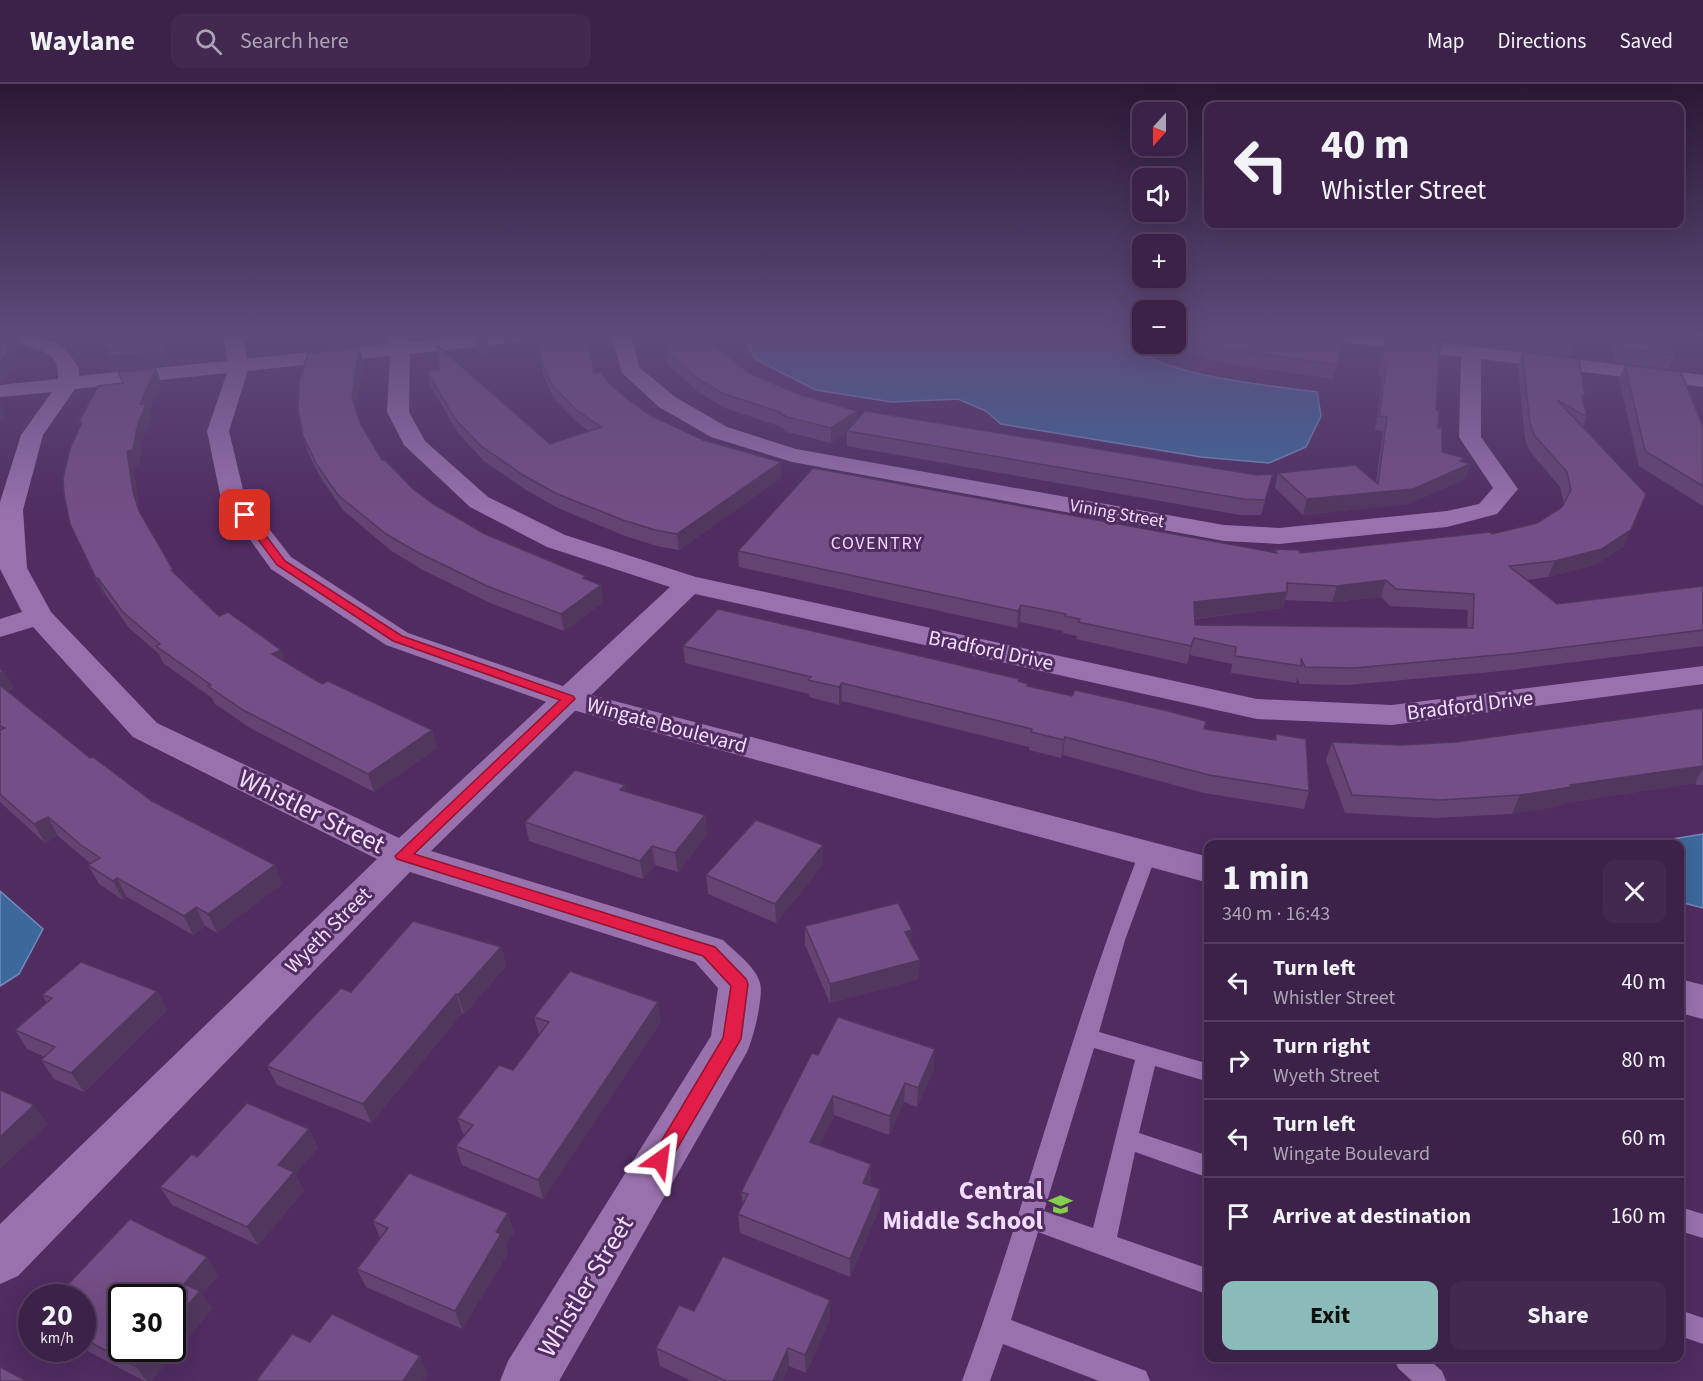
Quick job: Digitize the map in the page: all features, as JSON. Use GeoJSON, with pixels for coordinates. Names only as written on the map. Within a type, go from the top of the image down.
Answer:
{"type":"FeatureCollection","features":[{"type":"Feature","properties":{"kind":"street","name":"Whistler Street"},"geometry":{"type":"LineString","coordinates":[[58,398],[32,435],[5,511],[13,567],[39,615],[145,730],[403,856],[709,951],[740,984],[732,1039],[528,1381]]}},
{"type":"Feature","properties":{"kind":"street","name":"Wingate Boulevard"},"geometry":{"type":"LineString","coordinates":[[226,398],[218,431],[233,499],[281,563],[397,639],[569,699],[1204,869]]}},
{"type":"Feature","properties":{"kind":"street","name":"Bradford Drive"},"geometry":{"type":"LineString","coordinates":[[398,398],[398,412],[415,445],[479,502],[556,542],[689,584],[1257,709],[1392,715],[1703,675]]}},
{"type":"Feature","properties":{"kind":"street","name":"Vining Street"},"geometry":{"type":"LineString","coordinates":[[662,398],[719,432],[792,455],[1224,533],[1279,536],[1448,519],[1488,509],[1506,489],[1470,437],[1470,398]]}},
{"type":"Feature","properties":{"kind":"street","name":"Wyeth Street"},"geometry":{"type":"LineString","coordinates":[[0,1259],[403,856],[689,584]]}},
{"type":"Feature","properties":{"kind":"street"},"geometry":{"type":"LineString","coordinates":[[0,628],[39,615]]}},
{"type":"Feature","properties":{"kind":"street"},"geometry":{"type":"LineString","coordinates":[[1684,997],[1703,1002]]}},
{"type":"Feature","properties":{"kind":"lane"},"geometry":{"type":"LineString","coordinates":[[976,1381],[1086,1037],[1114,940],[1148,854]]}},
{"type":"Feature","properties":{"kind":"lane"},"geometry":{"type":"LineString","coordinates":[[1086,1037],[1204,1072]]}},
{"type":"Feature","properties":{"kind":"lane"},"geometry":{"type":"LineString","coordinates":[[1102,1245],[1147,1055]]}},
{"type":"Feature","properties":{"kind":"lane"},"geometry":{"type":"LineString","coordinates":[[1126,1139],[1204,1165]]}},
{"type":"Feature","properties":{"kind":"lane"},"geometry":{"type":"LineString","coordinates":[[1028,1217],[1204,1280]]}},
{"type":"Feature","properties":{"kind":"lane"},"geometry":{"type":"LineString","coordinates":[[1684,1220],[1703,1226]]}},
{"type":"Feature","properties":{"kind":"lane"},"geometry":{"type":"LineString","coordinates":[[1684,1324],[1703,1331]]}},
{"type":"Feature","properties":{"kind":"lane"},"geometry":{"type":"LineString","coordinates":[[994,1328],[1136,1381]]}},
{"type":"Feature","properties":{"kind":"lane"},"geometry":{"type":"LineString","coordinates":[[1412,1362],[1432,1381]]}},
{"type":"Feature","properties":{"kind":"water"},"geometry":{"type":"Polygon","coordinates":[[[864,398],[1318,398],[1321,416],[1306,447],[1269,463],[1201,457],[1001,424],[986,411],[958,399],[892,402],[864,398]]]}},
{"type":"Feature","properties":{"kind":"water"},"geometry":{"type":"Polygon","coordinates":[[[1703,834],[1703,908],[1684,903],[1684,840],[1666,840],[1703,834]]]}},
{"type":"Feature","properties":{"kind":"water"},"geometry":{"type":"Polygon","coordinates":[[[0,891],[43,929],[19,974],[0,986],[0,891]]]}},
{"type":"Feature","properties":{"kind":"building"},"geometry":{"type":"Polygon","coordinates":[[[92,398],[143,398],[140,404],[146,404],[137,427],[133,450],[127,451],[133,492],[139,511],[173,570],[171,570],[219,616],[228,612],[281,650],[272,654],[322,684],[328,681],[432,730],[368,774],[243,710],[156,646],[160,644],[122,611],[96,578],[70,524],[63,478],[70,449],[82,422],[79,422],[92,398]]]}},
{"type":"Feature","properties":{"kind":"building"},"geometry":{"type":"Polygon","coordinates":[[[298,398],[352,398],[360,423],[382,460],[385,460],[413,489],[435,505],[485,534],[586,576],[583,578],[601,585],[561,614],[487,586],[417,552],[386,534],[338,495],[317,465],[303,436],[298,410],[298,398]]]}},
{"type":"Feature","properties":{"kind":"building"},"geometry":{"type":"Polygon","coordinates":[[[442,398],[497,398],[550,444],[601,427],[575,409],[564,398],[625,398],[650,415],[703,440],[781,462],[677,534],[655,530],[555,493],[523,475],[481,446],[455,419],[442,398]]]}},
{"type":"Feature","properties":{"kind":"building"},"geometry":{"type":"Polygon","coordinates":[[[735,398],[810,398],[857,411],[831,428],[783,416],[785,415],[778,413],[780,412],[735,398]]]}},
{"type":"Feature","properties":{"kind":"building"},"geometry":{"type":"Polygon","coordinates":[[[1382,398],[1437,398],[1438,428],[1442,428],[1442,452],[1464,458],[1460,461],[1470,464],[1413,489],[1307,499],[1278,473],[1355,465],[1378,484],[1387,417],[1379,416],[1382,398]]]}},
{"type":"Feature","properties":{"kind":"building"},"geometry":{"type":"Polygon","coordinates":[[[1527,398],[1583,398],[1587,417],[1557,400],[1646,494],[1631,530],[1602,549],[1555,561],[1509,566],[1557,604],[1703,586],[1703,630],[1509,654],[1354,668],[1305,667],[1301,658],[1301,666],[1235,656],[1236,647],[1194,638],[1191,646],[1078,622],[1080,619],[1065,616],[1066,614],[1021,605],[1018,611],[738,551],[813,468],[1277,553],[1275,549],[1299,550],[1300,553],[1490,532],[1492,534],[1537,523],[1562,507],[1571,490],[1567,472],[1535,436],[1530,424],[1527,398]],[[1386,580],[1337,586],[1287,583],[1287,592],[1194,602],[1195,625],[1473,628],[1474,594],[1396,589],[1386,580]]]}},
{"type":"Feature","properties":{"kind":"building"},"geometry":{"type":"Polygon","coordinates":[[[1633,398],[1691,398],[1703,427],[1703,486],[1645,451],[1633,398]]]}},
{"type":"Feature","properties":{"kind":"building"},"geometry":{"type":"Polygon","coordinates":[[[865,411],[1257,475],[1273,474],[1265,500],[1243,499],[847,431],[865,411]]]}},
{"type":"Feature","properties":{"kind":"building"},"geometry":{"type":"Polygon","coordinates":[[[718,609],[1019,679],[1018,681],[1028,684],[1027,686],[1072,696],[1075,690],[1168,711],[1206,721],[1204,729],[1276,740],[1276,734],[1306,739],[1309,791],[1209,775],[1065,737],[1064,740],[1031,732],[1032,729],[842,683],[839,687],[808,680],[811,677],[683,646],[718,609]]]}},
{"type":"Feature","properties":{"kind":"building"},"geometry":{"type":"Polygon","coordinates":[[[0,685],[90,758],[93,757],[152,801],[275,865],[208,914],[196,907],[184,916],[117,878],[113,881],[88,865],[100,858],[48,817],[34,824],[0,794],[0,730],[5,728],[0,726],[0,685]]]}},
{"type":"Feature","properties":{"kind":"building"},"geometry":{"type":"Polygon","coordinates":[[[1703,708],[1703,766],[1570,785],[1572,787],[1520,795],[1441,800],[1352,795],[1332,742],[1401,745],[1456,742],[1703,708]]]}},
{"type":"Feature","properties":{"kind":"building"},"geometry":{"type":"Polygon","coordinates":[[[575,770],[625,785],[620,790],[705,815],[675,853],[652,846],[640,861],[525,822],[575,770]]]}},
{"type":"Feature","properties":{"kind":"building"},"geometry":{"type":"Polygon","coordinates":[[[756,820],[823,845],[775,904],[706,875],[756,820]]]}},
{"type":"Feature","properties":{"kind":"building"},"geometry":{"type":"Polygon","coordinates":[[[898,903],[912,930],[905,932],[920,960],[830,984],[805,926],[898,903]]]}},
{"type":"Feature","properties":{"kind":"building"},"geometry":{"type":"Polygon","coordinates":[[[413,921],[501,947],[458,995],[456,994],[363,1104],[267,1066],[341,988],[351,992],[413,921]]]}},
{"type":"Feature","properties":{"kind":"building"},"geometry":{"type":"Polygon","coordinates":[[[81,962],[157,991],[71,1073],[41,1060],[55,1047],[15,1030],[52,998],[42,995],[81,962]]]}},
{"type":"Feature","properties":{"kind":"building"},"geometry":{"type":"Polygon","coordinates":[[[570,971],[658,1002],[538,1180],[456,1146],[473,1125],[457,1118],[499,1065],[513,1070],[549,1022],[534,1017],[570,971]]]}},
{"type":"Feature","properties":{"kind":"building"},"geometry":{"type":"Polygon","coordinates":[[[838,1017],[935,1049],[918,1088],[905,1083],[890,1116],[833,1096],[810,1142],[871,1164],[863,1183],[880,1189],[850,1259],[738,1214],[748,1194],[741,1192],[812,1053],[818,1055],[838,1017]]]}},
{"type":"Feature","properties":{"kind":"building"},"geometry":{"type":"Polygon","coordinates":[[[0,1090],[34,1105],[0,1137],[0,1090]]]}},
{"type":"Feature","properties":{"kind":"building"},"geometry":{"type":"Polygon","coordinates":[[[247,1103],[309,1129],[278,1165],[294,1172],[247,1227],[160,1187],[192,1154],[197,1157],[247,1103]]]}},
{"type":"Feature","properties":{"kind":"building"},"geometry":{"type":"Polygon","coordinates":[[[409,1173],[508,1213],[496,1232],[501,1234],[455,1311],[357,1269],[388,1228],[373,1221],[409,1173]]]}},
{"type":"Feature","properties":{"kind":"building"},"geometry":{"type":"Polygon","coordinates":[[[130,1219],[207,1257],[184,1284],[108,1284],[108,1352],[96,1345],[96,1284],[68,1284],[130,1219]]]}},
{"type":"Feature","properties":{"kind":"building"},"geometry":{"type":"Polygon","coordinates":[[[723,1256],[830,1300],[805,1355],[788,1348],[773,1381],[726,1381],[656,1348],[679,1305],[694,1311],[723,1256]]]}},
{"type":"Feature","properties":{"kind":"building"},"geometry":{"type":"Polygon","coordinates":[[[186,1285],[200,1291],[186,1307],[186,1285]]]}},
{"type":"Feature","properties":{"kind":"building"},"geometry":{"type":"Polygon","coordinates":[[[332,1314],[420,1356],[403,1381],[256,1381],[292,1334],[310,1342],[332,1314]]]}},
{"type":"Feature","properties":{"kind":"building"},"geometry":{"type":"Polygon","coordinates":[[[0,1367],[26,1381],[0,1381],[0,1367]]]}},
{"type":"Feature","properties":{"kind":"place","name":"Central Middle School"},"geometry":{"type":"Point","coordinates":[1061,1205]}},
{"type":"Feature","properties":{"kind":"district","name":"COVENTRY"},"geometry":{"type":"Point","coordinates":[877,543]}},
{"type":"Feature","properties":{"kind":"route"},"geometry":{"type":"LineString","coordinates":[[245,515],[281,563],[397,639],[569,699],[403,856],[709,951],[740,984],[732,1039],[660,1160]]}}]}
